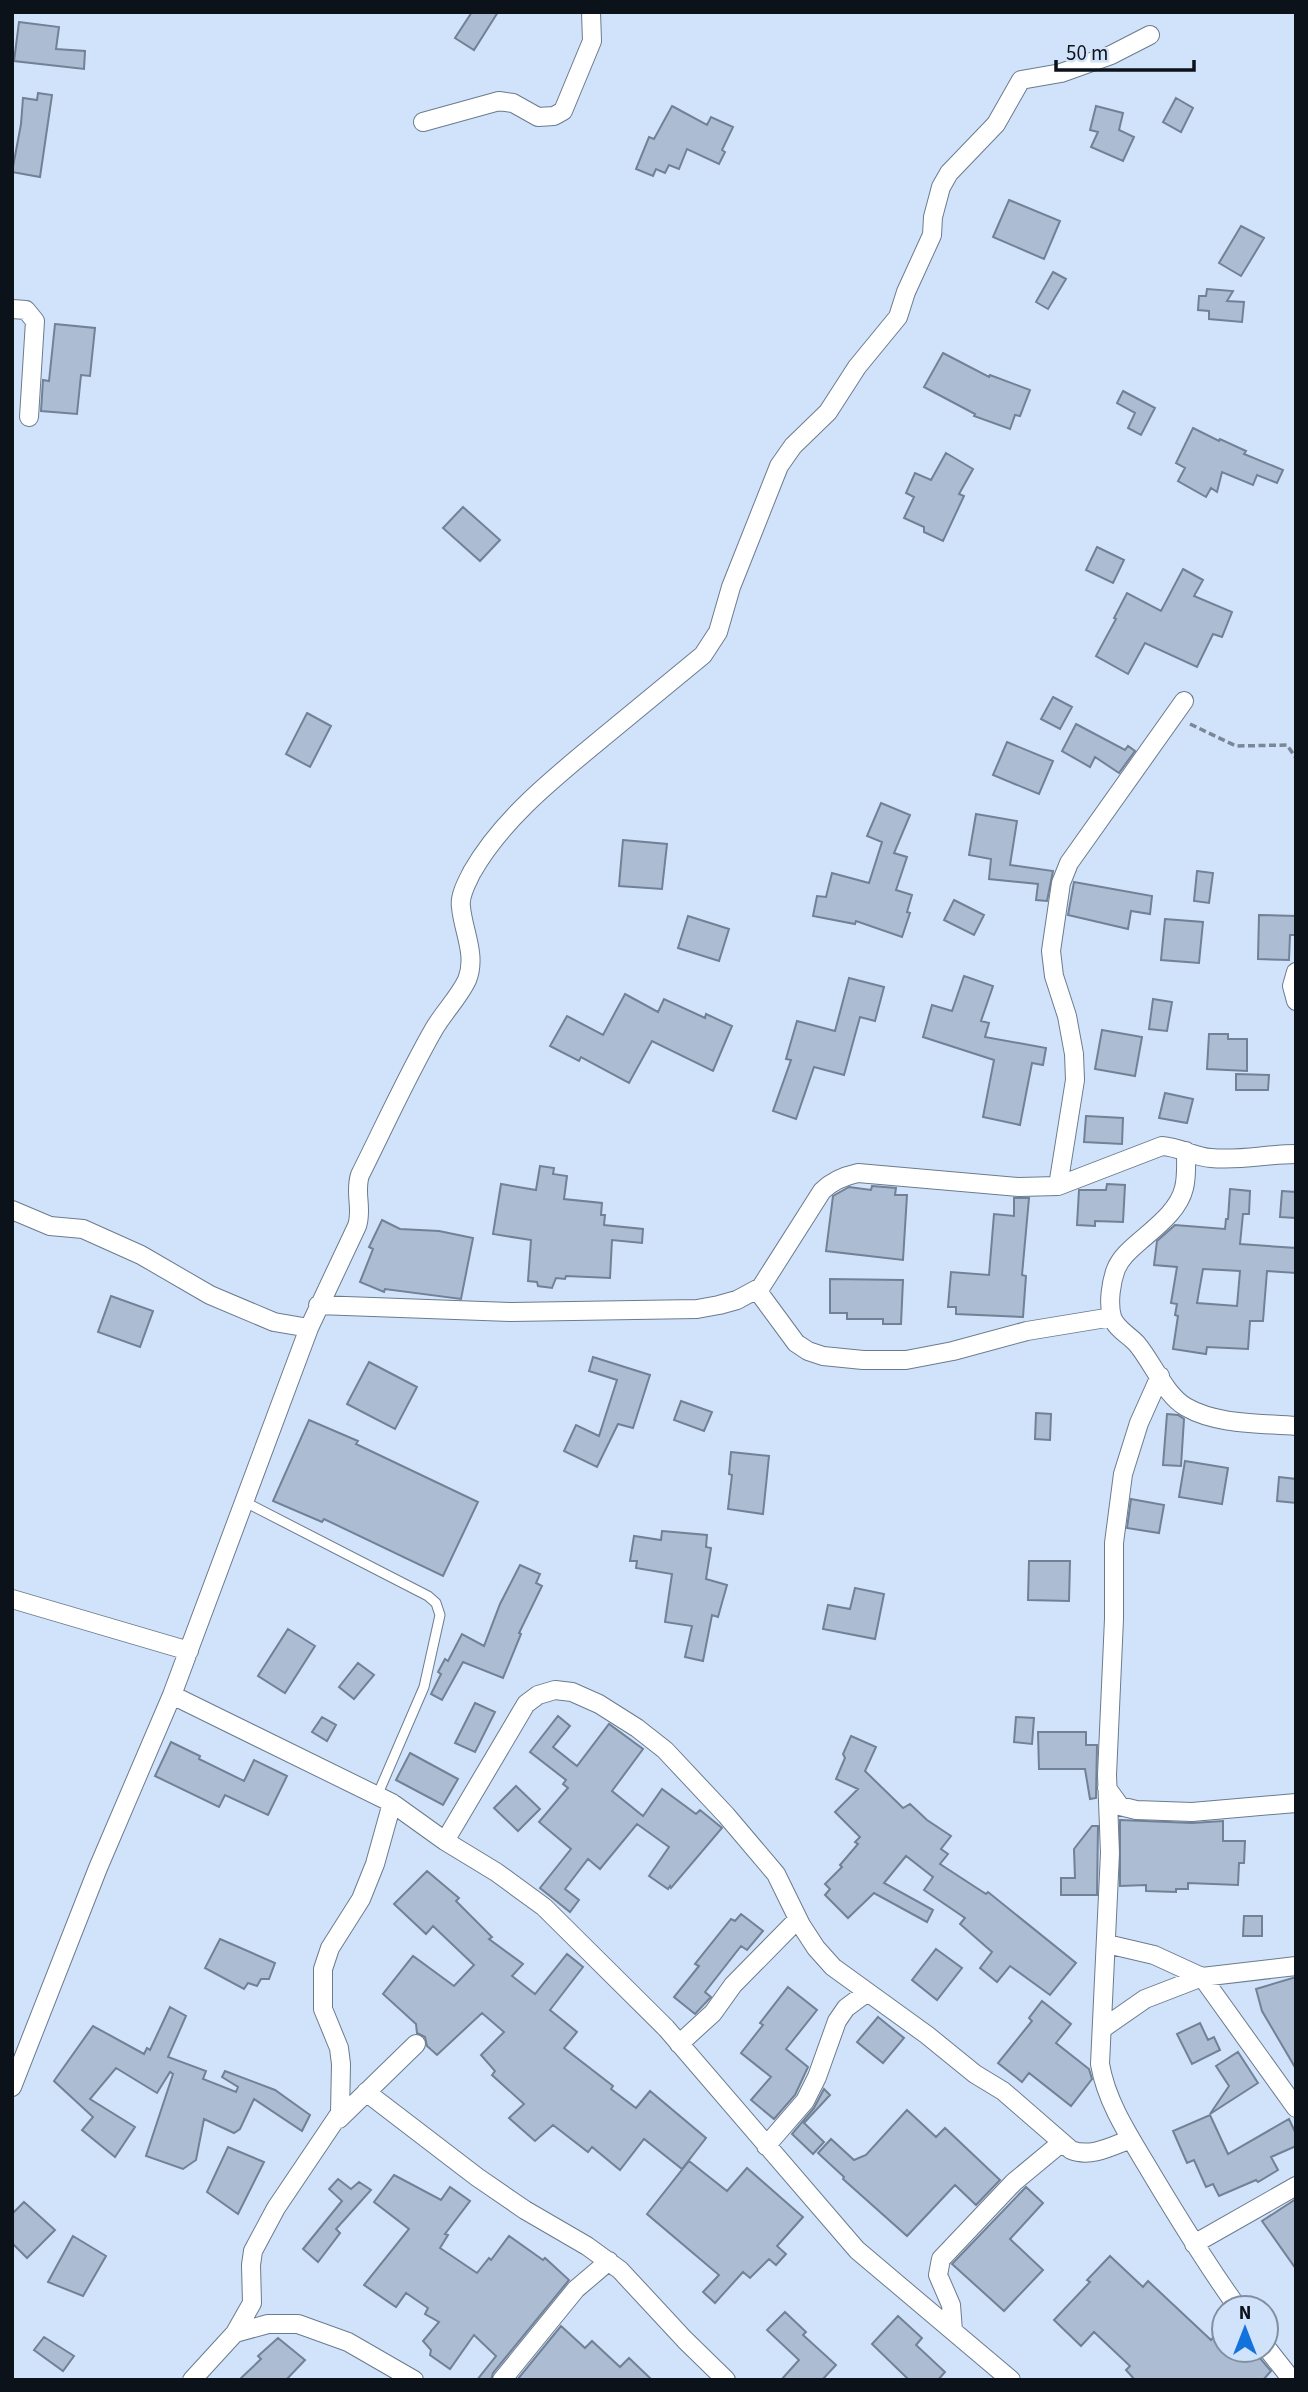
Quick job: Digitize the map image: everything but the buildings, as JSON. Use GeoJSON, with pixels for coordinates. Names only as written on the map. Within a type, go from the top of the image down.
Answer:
{"type":"FeatureCollection","features":[{"type":"Feature","properties":{"kind":"street"},"geometry":{"type":"LineString","coordinates":[[423,122],[499,101],[513,103],[538,117],[559,114],[563,111],[592,41],[591,12]]}},
{"type":"Feature","properties":{"kind":"street"},"geometry":{"type":"LineString","coordinates":[[12,2087],[99,1868],[172,1695],[318,1305],[360,1216],[356,1193],[360,1175],[434,1029],[466,981],[470,954],[461,903],[470,875],[506,826],[556,776],[703,655],[718,632],[731,587],[779,466],[793,446],[828,412],[857,367],[898,317],[906,292],[932,235],[933,218],[941,187],[950,173],[996,124],[1015,88],[1025,78],[1061,73],[1111,55],[1150,35]]}},
{"type":"Feature","properties":{"kind":"street"},"geometry":{"type":"LineString","coordinates":[[12,309],[26,310],[34,321],[29,417]]}},
{"type":"Feature","properties":{"kind":"street"},"geometry":{"type":"LineString","coordinates":[[1058,1186],[1075,1080],[1074,1054],[1067,1016],[1054,976],[1051,951],[1061,883],[1069,863],[1184,701]]}},
{"type":"Feature","properties":{"kind":"street"},"geometry":{"type":"LineString","coordinates":[[1296,972],[1292,986],[1296,1001]]}},
{"type":"Feature","properties":{"kind":"street"},"geometry":{"type":"LineString","coordinates":[[318,1305],[511,1312],[697,1309],[737,1300],[757,1290],[766,1281],[822,1191],[847,1175],[858,1173],[1019,1187],[1058,1186],[1154,1148],[1173,1147],[1208,1158],[1231,1159],[1296,1154]]}},
{"type":"Feature","properties":{"kind":"street"},"geometry":{"type":"LineString","coordinates":[[1186,1151],[1185,1182],[1181,1198],[1167,1217],[1125,1254],[1115,1271],[1110,1299],[1112,1317],[1116,1325],[1135,1341],[1172,1396],[1186,1407],[1214,1418],[1296,1426]]}},
{"type":"Feature","properties":{"kind":"street"},"geometry":{"type":"LineString","coordinates":[[12,1210],[50,1226],[83,1229],[141,1255],[210,1295],[265,1319],[309,1328]]}},
{"type":"Feature","properties":{"kind":"street"},"geometry":{"type":"LineString","coordinates":[[757,1290],[796,1343],[808,1351],[823,1356],[863,1360],[906,1360],[953,1351],[1027,1331],[1112,1317]]}},
{"type":"Feature","properties":{"kind":"street"},"geometry":{"type":"LineString","coordinates":[[1160,1376],[1139,1423],[1123,1474],[1114,1543],[1114,1619],[1107,1788],[1110,1853],[1100,2064],[1108,2096],[1131,2139],[1194,2244],[1228,2294]]}},
{"type":"Feature","properties":{"kind":"street"},"geometry":{"type":"LineString","coordinates":[[12,1599],[189,1651]]}},
{"type":"Feature","properties":{"kind":"street"},"geometry":{"type":"LineString","coordinates":[[444,1841],[526,1704],[538,1695],[555,1690],[572,1692],[599,1704],[637,1728],[687,1772],[776,1874],[816,1948],[866,1993],[927,2035],[975,2074],[1003,2091],[1061,2143],[1081,2154],[1092,2153],[1131,2139]]}},
{"type":"Feature","properties":{"kind":"street"},"geometry":{"type":"LineString","coordinates":[[172,1695],[385,1800],[444,1841],[496,1872],[544,1907],[666,2028],[857,2250],[1011,2380]]}},
{"type":"Feature","properties":{"kind":"street"},"geometry":{"type":"LineString","coordinates":[[1107,1788],[1120,1806],[1136,1810],[1192,1812],[1296,1803]]}},
{"type":"Feature","properties":{"kind":"street"},"geometry":{"type":"LineString","coordinates":[[336,2121],[342,2104],[341,2064],[339,2048],[323,2009],[323,1969],[330,1948],[360,1899],[375,1864],[385,1800]]}},
{"type":"Feature","properties":{"kind":"street"},"geometry":{"type":"LineString","coordinates":[[679,2044],[707,2020],[733,1985],[798,1919]]}},
{"type":"Feature","properties":{"kind":"street"},"geometry":{"type":"LineString","coordinates":[[1107,1944],[1154,1955],[1202,1977],[1296,2108]]}},
{"type":"Feature","properties":{"kind":"street"},"geometry":{"type":"LineString","coordinates":[[1102,2029],[1145,1999],[1202,1977],[1296,1966]]}},
{"type":"Feature","properties":{"kind":"street"},"geometry":{"type":"LineString","coordinates":[[766,2146],[805,2101],[817,2077],[837,2021],[846,2008],[866,1993]]}},
{"type":"Feature","properties":{"kind":"street"},"geometry":{"type":"LineString","coordinates":[[192,2380],[235,2333],[252,2303],[253,2251],[276,2208],[336,2121],[416,2044]]}},
{"type":"Feature","properties":{"kind":"street"},"geometry":{"type":"LineString","coordinates":[[366,2092],[477,2177],[609,2261],[639,2288],[685,2340],[726,2380]]}},
{"type":"Feature","properties":{"kind":"street"},"geometry":{"type":"LineString","coordinates":[[953,2331],[951,2305],[938,2275],[941,2259],[1014,2182],[1061,2143]]}},
{"type":"Feature","properties":{"kind":"street"},"geometry":{"type":"LineString","coordinates":[[1194,2244],[1296,2186]]}},
{"type":"Feature","properties":{"kind":"street"},"geometry":{"type":"LineString","coordinates":[[502,2380],[576,2289],[609,2261]]}},
{"type":"Feature","properties":{"kind":"street"},"geometry":{"type":"LineString","coordinates":[[235,2333],[268,2324],[298,2324],[348,2342],[414,2380]]}},
{"type":"Feature","properties":{"kind":"street"},"geometry":{"type":"LineString","coordinates":[[1279,2364],[1292,2380]]}},
{"type":"Feature","properties":{"kind":"lane"},"geometry":{"type":"LineString","coordinates":[[245,1502],[428,1596],[439,1609],[440,1615],[424,1687],[385,1800]]}},
{"type":"Feature","properties":{"kind":"path"},"geometry":{"type":"LineString","coordinates":[[1190,724],[1236,746],[1287,745],[1296,758]]}}]}
